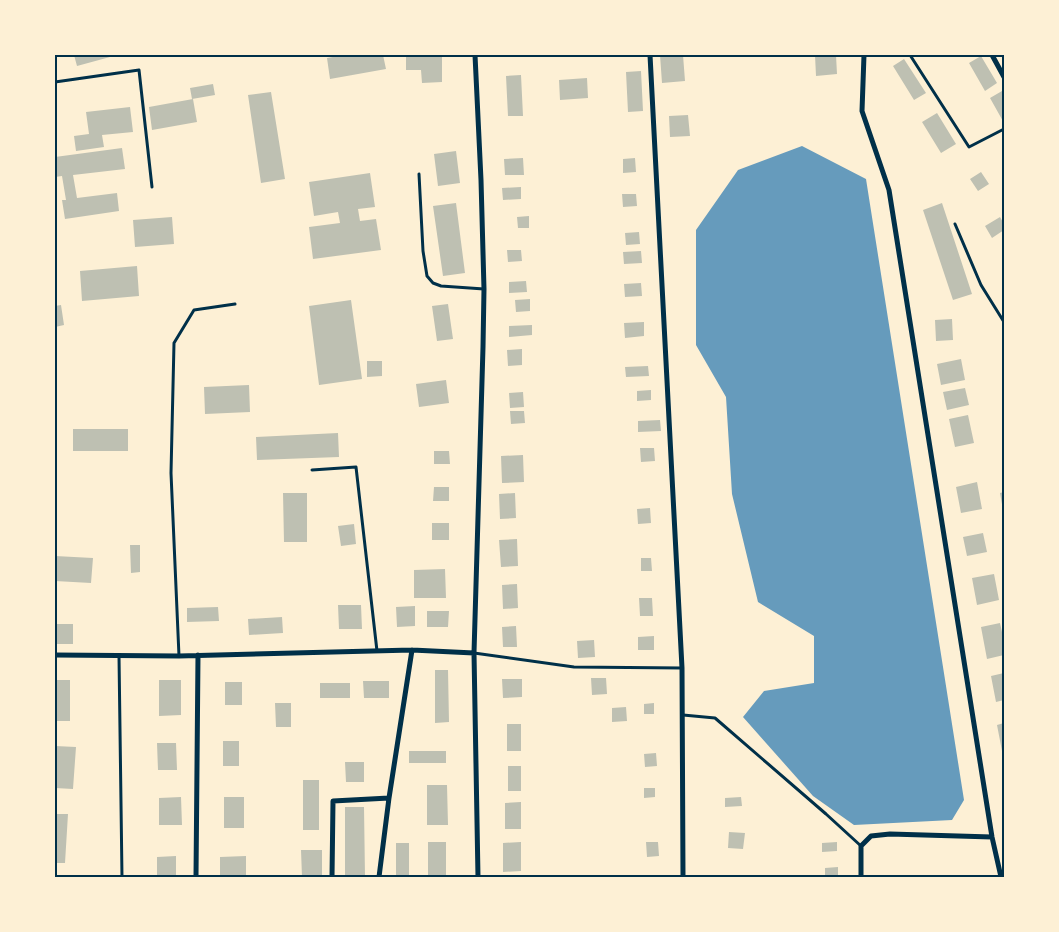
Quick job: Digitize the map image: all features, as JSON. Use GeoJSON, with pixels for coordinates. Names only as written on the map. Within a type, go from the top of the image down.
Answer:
{"type":"FeatureCollection","features":[{"type":"Feature","properties":{"kind":"street"},"geometry":{"type":"LineString","coordinates":[[475,55],[484,289],[474,653],[478,877]]}},
{"type":"Feature","properties":{"kind":"street"},"geometry":{"type":"LineString","coordinates":[[650,55],[682,668],[683,877]]}},
{"type":"Feature","properties":{"kind":"street"},"geometry":{"type":"LineString","coordinates":[[864,55],[862,111],[889,190],[992,837],[1001,877]]}},
{"type":"Feature","properties":{"kind":"street"},"geometry":{"type":"LineString","coordinates":[[992,55],[1004,77]]}},
{"type":"Feature","properties":{"kind":"street"},"geometry":{"type":"LineString","coordinates":[[55,655],[179,656],[412,650],[474,653]]}},
{"type":"Feature","properties":{"kind":"street"},"geometry":{"type":"LineString","coordinates":[[379,877],[412,650]]}},
{"type":"Feature","properties":{"kind":"street"},"geometry":{"type":"LineString","coordinates":[[196,877],[198,655]]}},
{"type":"Feature","properties":{"kind":"street"},"geometry":{"type":"LineString","coordinates":[[332,877],[333,801],[389,798]]}},
{"type":"Feature","properties":{"kind":"street"},"geometry":{"type":"LineString","coordinates":[[861,877],[861,846],[871,836],[890,834],[992,837]]}},
{"type":"Feature","properties":{"kind":"street"},"geometry":{"type":"LineString","coordinates":[[997,860],[1004,858]]}},
{"type":"Feature","properties":{"kind":"lane"},"geometry":{"type":"LineString","coordinates":[[910,55],[969,147],[1004,129]]}},
{"type":"Feature","properties":{"kind":"lane"},"geometry":{"type":"LineString","coordinates":[[55,82],[139,70],[152,186]]}},
{"type":"Feature","properties":{"kind":"lane"},"geometry":{"type":"LineString","coordinates":[[419,174],[423,251],[427,276],[432,284],[484,289]]}},
{"type":"Feature","properties":{"kind":"lane"},"geometry":{"type":"LineString","coordinates":[[955,224],[981,285],[1004,322]]}},
{"type":"Feature","properties":{"kind":"lane"},"geometry":{"type":"LineString","coordinates":[[179,656],[171,473],[174,344],[194,310],[235,304]]}},
{"type":"Feature","properties":{"kind":"lane"},"geometry":{"type":"LineString","coordinates":[[312,470],[356,467],[377,652]]}},
{"type":"Feature","properties":{"kind":"lane"},"geometry":{"type":"LineString","coordinates":[[474,653],[574,667],[682,668]]}},
{"type":"Feature","properties":{"kind":"lane"},"geometry":{"type":"LineString","coordinates":[[119,655],[122,877]]}},
{"type":"Feature","properties":{"kind":"lane"},"geometry":{"type":"LineString","coordinates":[[683,715],[715,718],[861,846]]}},
{"type":"Feature","properties":{"kind":"water"},"geometry":{"type":"Polygon","coordinates":[[[802,146],[866,179],[964,800],[952,820],[854,825],[813,796],[743,717],[764,691],[814,683],[814,636],[758,602],[732,494],[726,397],[696,345],[696,230],[738,170],[802,146]]]}},
{"type":"Feature","properties":{"kind":"building"},"geometry":{"type":"Polygon","coordinates":[[[74,55],[110,55],[110,57],[77,66],[74,55]]]}},
{"type":"Feature","properties":{"kind":"building"},"geometry":{"type":"Polygon","coordinates":[[[344,55],[383,55],[386,69],[330,79],[327,58],[344,55]]]}},
{"type":"Feature","properties":{"kind":"building"},"geometry":{"type":"Polygon","coordinates":[[[406,55],[442,55],[442,82],[422,83],[421,70],[406,70],[406,55]]]}},
{"type":"Feature","properties":{"kind":"building"},"geometry":{"type":"Polygon","coordinates":[[[660,55],[683,55],[685,81],[662,83],[660,55]]]}},
{"type":"Feature","properties":{"kind":"building"},"geometry":{"type":"Polygon","coordinates":[[[815,55],[836,55],[837,74],[816,76],[815,55]]]}},
{"type":"Feature","properties":{"kind":"building"},"geometry":{"type":"Polygon","coordinates":[[[981,56],[997,83],[985,91],[969,63],[981,56]]]}},
{"type":"Feature","properties":{"kind":"building"},"geometry":{"type":"Polygon","coordinates":[[[904,59],[926,93],[914,100],[893,66],[904,59]]]}},
{"type":"Feature","properties":{"kind":"building"},"geometry":{"type":"Polygon","coordinates":[[[641,71],[643,111],[628,112],[626,72],[641,71]]]}},
{"type":"Feature","properties":{"kind":"building"},"geometry":{"type":"Polygon","coordinates":[[[521,75],[523,116],[508,116],[506,76],[521,75]]]}},
{"type":"Feature","properties":{"kind":"building"},"geometry":{"type":"Polygon","coordinates":[[[587,78],[588,98],[560,100],[559,80],[587,78]]]}},
{"type":"Feature","properties":{"kind":"building"},"geometry":{"type":"Polygon","coordinates":[[[213,84],[215,95],[192,99],[190,88],[213,84]]]}},
{"type":"Feature","properties":{"kind":"building"},"geometry":{"type":"Polygon","coordinates":[[[1002,91],[1004,94],[1004,123],[990,98],[1002,91]]]}},
{"type":"Feature","properties":{"kind":"building"},"geometry":{"type":"Polygon","coordinates":[[[271,92],[285,179],[261,183],[248,95],[271,92]]]}},
{"type":"Feature","properties":{"kind":"building"},"geometry":{"type":"Polygon","coordinates":[[[193,99],[197,122],[152,130],[149,107],[193,99]]]}},
{"type":"Feature","properties":{"kind":"building"},"geometry":{"type":"Polygon","coordinates":[[[130,107],[133,132],[102,135],[104,147],[76,151],[74,136],[89,134],[86,112],[130,107]]]}},
{"type":"Feature","properties":{"kind":"building"},"geometry":{"type":"Polygon","coordinates":[[[937,113],[956,144],[941,153],[922,122],[937,113]]]}},
{"type":"Feature","properties":{"kind":"building"},"geometry":{"type":"Polygon","coordinates":[[[688,115],[690,136],[670,137],[669,116],[688,115]]]}},
{"type":"Feature","properties":{"kind":"building"},"geometry":{"type":"Polygon","coordinates":[[[122,148],[125,169],[73,175],[77,198],[117,193],[119,211],[65,219],[62,200],[66,200],[62,176],[55,177],[55,157],[122,148]]]}},
{"type":"Feature","properties":{"kind":"building"},"geometry":{"type":"Polygon","coordinates":[[[456,151],[460,183],[438,186],[434,154],[456,151]]]}},
{"type":"Feature","properties":{"kind":"building"},"geometry":{"type":"Polygon","coordinates":[[[523,158],[524,175],[505,175],[504,159],[523,158]]]}},
{"type":"Feature","properties":{"kind":"building"},"geometry":{"type":"Polygon","coordinates":[[[635,158],[636,172],[623,173],[623,159],[635,158]]]}},
{"type":"Feature","properties":{"kind":"building"},"geometry":{"type":"Polygon","coordinates":[[[981,172],[989,184],[978,191],[970,179],[981,172]]]}},
{"type":"Feature","properties":{"kind":"building"},"geometry":{"type":"Polygon","coordinates":[[[370,173],[375,207],[358,209],[360,221],[376,219],[381,250],[313,259],[309,227],[340,223],[338,212],[314,216],[309,182],[370,173]]]}},
{"type":"Feature","properties":{"kind":"building"},"geometry":{"type":"Polygon","coordinates":[[[521,187],[521,199],[503,200],[502,188],[521,187]]]}},
{"type":"Feature","properties":{"kind":"building"},"geometry":{"type":"Polygon","coordinates":[[[622,194],[636,194],[637,206],[623,207],[622,194]]]}},
{"type":"Feature","properties":{"kind":"building"},"geometry":{"type":"Polygon","coordinates":[[[456,203],[465,273],[443,276],[433,206],[456,203]]]}},
{"type":"Feature","properties":{"kind":"building"},"geometry":{"type":"Polygon","coordinates":[[[942,203],[972,294],[953,300],[923,210],[942,203]]]}},
{"type":"Feature","properties":{"kind":"building"},"geometry":{"type":"Polygon","coordinates":[[[529,216],[529,228],[518,228],[517,217],[529,216]]]}},
{"type":"Feature","properties":{"kind":"building"},"geometry":{"type":"Polygon","coordinates":[[[172,217],[174,244],[135,247],[133,220],[172,217]]]}},
{"type":"Feature","properties":{"kind":"building"},"geometry":{"type":"Polygon","coordinates":[[[1000,217],[1004,224],[1004,230],[992,238],[985,226],[1000,217]]]}},
{"type":"Feature","properties":{"kind":"building"},"geometry":{"type":"Polygon","coordinates":[[[639,232],[640,244],[626,245],[625,233],[639,232]]]}},
{"type":"Feature","properties":{"kind":"building"},"geometry":{"type":"Polygon","coordinates":[[[507,250],[521,250],[522,261],[508,262],[507,250]]]}},
{"type":"Feature","properties":{"kind":"building"},"geometry":{"type":"Polygon","coordinates":[[[641,251],[642,263],[624,264],[623,252],[641,251]]]}},
{"type":"Feature","properties":{"kind":"building"},"geometry":{"type":"Polygon","coordinates":[[[137,266],[139,296],[82,301],[80,271],[137,266]]]}},
{"type":"Feature","properties":{"kind":"building"},"geometry":{"type":"Polygon","coordinates":[[[526,281],[527,292],[509,293],[509,282],[526,281]]]}},
{"type":"Feature","properties":{"kind":"building"},"geometry":{"type":"Polygon","coordinates":[[[641,283],[642,296],[625,297],[624,284],[641,283]]]}},
{"type":"Feature","properties":{"kind":"building"},"geometry":{"type":"Polygon","coordinates":[[[530,299],[530,311],[516,312],[515,300],[530,299]]]}},
{"type":"Feature","properties":{"kind":"building"},"geometry":{"type":"Polygon","coordinates":[[[351,300],[362,379],[319,385],[309,306],[351,300]]]}},
{"type":"Feature","properties":{"kind":"building"},"geometry":{"type":"Polygon","coordinates":[[[448,304],[453,339],[437,341],[432,306],[448,304]]]}},
{"type":"Feature","properties":{"kind":"building"},"geometry":{"type":"Polygon","coordinates":[[[61,305],[64,325],[55,327],[55,306],[61,305]]]}},
{"type":"Feature","properties":{"kind":"building"},"geometry":{"type":"Polygon","coordinates":[[[952,319],[953,340],[936,341],[935,320],[952,319]]]}},
{"type":"Feature","properties":{"kind":"building"},"geometry":{"type":"Polygon","coordinates":[[[644,322],[644,336],[625,338],[624,323],[644,322]]]}},
{"type":"Feature","properties":{"kind":"building"},"geometry":{"type":"Polygon","coordinates":[[[532,325],[532,335],[509,337],[509,326],[532,325]]]}},
{"type":"Feature","properties":{"kind":"building"},"geometry":{"type":"Polygon","coordinates":[[[522,349],[522,365],[508,366],[507,350],[522,349]]]}},
{"type":"Feature","properties":{"kind":"building"},"geometry":{"type":"Polygon","coordinates":[[[961,359],[965,380],[941,385],[937,364],[961,359]]]}},
{"type":"Feature","properties":{"kind":"building"},"geometry":{"type":"Polygon","coordinates":[[[367,361],[382,361],[382,376],[367,377],[367,361]]]}},
{"type":"Feature","properties":{"kind":"building"},"geometry":{"type":"Polygon","coordinates":[[[648,366],[649,376],[626,377],[625,367],[648,366]]]}},
{"type":"Feature","properties":{"kind":"building"},"geometry":{"type":"Polygon","coordinates":[[[446,380],[449,403],[419,407],[416,384],[446,380]]]}},
{"type":"Feature","properties":{"kind":"building"},"geometry":{"type":"Polygon","coordinates":[[[249,385],[250,412],[205,414],[204,387],[249,385]]]}},
{"type":"Feature","properties":{"kind":"building"},"geometry":{"type":"Polygon","coordinates":[[[965,388],[969,405],[947,410],[943,392],[965,388]]]}},
{"type":"Feature","properties":{"kind":"building"},"geometry":{"type":"Polygon","coordinates":[[[651,390],[651,400],[637,401],[637,391],[651,390]]]}},
{"type":"Feature","properties":{"kind":"building"},"geometry":{"type":"Polygon","coordinates":[[[523,392],[524,407],[510,408],[509,393],[523,392]]]}},
{"type":"Feature","properties":{"kind":"building"},"geometry":{"type":"Polygon","coordinates":[[[510,411],[524,411],[525,423],[511,424],[510,411]]]}},
{"type":"Feature","properties":{"kind":"building"},"geometry":{"type":"Polygon","coordinates":[[[968,415],[974,443],[955,447],[949,419],[968,415]]]}},
{"type":"Feature","properties":{"kind":"building"},"geometry":{"type":"Polygon","coordinates":[[[660,420],[661,431],[638,432],[638,421],[660,420]]]}},
{"type":"Feature","properties":{"kind":"building"},"geometry":{"type":"Polygon","coordinates":[[[73,429],[128,429],[128,451],[73,451],[73,429]]]}},
{"type":"Feature","properties":{"kind":"building"},"geometry":{"type":"Polygon","coordinates":[[[338,433],[339,457],[257,460],[256,437],[338,433]]]}},
{"type":"Feature","properties":{"kind":"building"},"geometry":{"type":"Polygon","coordinates":[[[640,448],[654,448],[655,461],[641,462],[640,448]]]}},
{"type":"Feature","properties":{"kind":"building"},"geometry":{"type":"Polygon","coordinates":[[[434,451],[449,451],[450,464],[434,464],[434,451]]]}},
{"type":"Feature","properties":{"kind":"building"},"geometry":{"type":"Polygon","coordinates":[[[523,455],[524,482],[502,483],[501,456],[523,455]]]}},
{"type":"Feature","properties":{"kind":"building"},"geometry":{"type":"Polygon","coordinates":[[[977,482],[982,509],[961,513],[956,487],[977,482]]]}},
{"type":"Feature","properties":{"kind":"building"},"geometry":{"type":"Polygon","coordinates":[[[434,487],[449,487],[449,501],[433,501],[434,487]]]}},
{"type":"Feature","properties":{"kind":"building"},"geometry":{"type":"Polygon","coordinates":[[[1004,492],[1004,510],[1003,510],[1000,493],[1004,492]]]}},
{"type":"Feature","properties":{"kind":"building"},"geometry":{"type":"Polygon","coordinates":[[[283,493],[307,493],[307,542],[284,542],[283,493]]]}},
{"type":"Feature","properties":{"kind":"building"},"geometry":{"type":"Polygon","coordinates":[[[515,493],[516,518],[500,519],[499,494],[515,493]]]}},
{"type":"Feature","properties":{"kind":"building"},"geometry":{"type":"Polygon","coordinates":[[[650,508],[651,523],[638,524],[637,509],[650,508]]]}},
{"type":"Feature","properties":{"kind":"building"},"geometry":{"type":"Polygon","coordinates":[[[432,523],[449,523],[449,540],[432,540],[432,523]]]}},
{"type":"Feature","properties":{"kind":"building"},"geometry":{"type":"Polygon","coordinates":[[[354,524],[356,544],[341,546],[338,526],[354,524]]]}},
{"type":"Feature","properties":{"kind":"building"},"geometry":{"type":"Polygon","coordinates":[[[983,533],[987,552],[967,556],[963,537],[983,533]]]}},
{"type":"Feature","properties":{"kind":"building"},"geometry":{"type":"Polygon","coordinates":[[[517,539],[518,566],[501,567],[499,540],[517,539]]]}},
{"type":"Feature","properties":{"kind":"building"},"geometry":{"type":"Polygon","coordinates":[[[130,545],[140,545],[140,572],[131,573],[130,545]]]}},
{"type":"Feature","properties":{"kind":"building"},"geometry":{"type":"Polygon","coordinates":[[[55,556],[93,558],[91,583],[55,581],[55,556]]]}},
{"type":"Feature","properties":{"kind":"building"},"geometry":{"type":"Polygon","coordinates":[[[641,558],[651,558],[652,571],[641,571],[641,558]]]}},
{"type":"Feature","properties":{"kind":"building"},"geometry":{"type":"Polygon","coordinates":[[[445,569],[446,598],[414,598],[414,570],[445,569]]]}},
{"type":"Feature","properties":{"kind":"building"},"geometry":{"type":"Polygon","coordinates":[[[994,574],[999,600],[977,605],[972,578],[994,574]]]}},
{"type":"Feature","properties":{"kind":"building"},"geometry":{"type":"Polygon","coordinates":[[[517,584],[518,608],[503,609],[502,585],[517,584]]]}},
{"type":"Feature","properties":{"kind":"building"},"geometry":{"type":"Polygon","coordinates":[[[639,598],[652,598],[653,616],[640,616],[639,598]]]}},
{"type":"Feature","properties":{"kind":"building"},"geometry":{"type":"Polygon","coordinates":[[[338,605],[361,605],[362,629],[339,629],[338,605]]]}},
{"type":"Feature","properties":{"kind":"building"},"geometry":{"type":"Polygon","coordinates":[[[415,606],[415,626],[397,627],[396,607],[415,606]]]}},
{"type":"Feature","properties":{"kind":"building"},"geometry":{"type":"Polygon","coordinates":[[[218,607],[219,621],[187,622],[187,608],[218,607]]]}},
{"type":"Feature","properties":{"kind":"building"},"geometry":{"type":"Polygon","coordinates":[[[427,611],[449,611],[448,627],[427,627],[427,611]]]}},
{"type":"Feature","properties":{"kind":"building"},"geometry":{"type":"Polygon","coordinates":[[[282,617],[283,633],[249,635],[248,619],[282,617]]]}},
{"type":"Feature","properties":{"kind":"building"},"geometry":{"type":"Polygon","coordinates":[[[1000,623],[1004,641],[1004,655],[987,659],[981,627],[1000,623]]]}},
{"type":"Feature","properties":{"kind":"building"},"geometry":{"type":"Polygon","coordinates":[[[55,624],[73,624],[73,644],[55,644],[55,624]]]}},
{"type":"Feature","properties":{"kind":"building"},"geometry":{"type":"Polygon","coordinates":[[[516,626],[517,647],[503,647],[502,627],[516,626]]]}},
{"type":"Feature","properties":{"kind":"building"},"geometry":{"type":"Polygon","coordinates":[[[654,636],[654,650],[638,650],[638,637],[654,636]]]}},
{"type":"Feature","properties":{"kind":"building"},"geometry":{"type":"Polygon","coordinates":[[[594,640],[595,657],[578,658],[577,641],[594,640]]]}},
{"type":"Feature","properties":{"kind":"building"},"geometry":{"type":"Polygon","coordinates":[[[435,670],[448,670],[449,722],[435,723],[435,670]]]}},
{"type":"Feature","properties":{"kind":"building"},"geometry":{"type":"Polygon","coordinates":[[[1004,673],[1004,700],[996,702],[991,676],[1004,673]]]}},
{"type":"Feature","properties":{"kind":"building"},"geometry":{"type":"Polygon","coordinates":[[[591,678],[606,678],[607,694],[592,695],[591,678]]]}},
{"type":"Feature","properties":{"kind":"building"},"geometry":{"type":"Polygon","coordinates":[[[502,679],[522,679],[522,697],[503,698],[502,679]]]}},
{"type":"Feature","properties":{"kind":"building"},"geometry":{"type":"Polygon","coordinates":[[[55,680],[70,680],[70,721],[55,721],[55,680]]]}},
{"type":"Feature","properties":{"kind":"building"},"geometry":{"type":"Polygon","coordinates":[[[159,680],[181,680],[181,715],[159,716],[159,680]]]}},
{"type":"Feature","properties":{"kind":"building"},"geometry":{"type":"Polygon","coordinates":[[[363,681],[389,681],[389,698],[364,698],[363,681]]]}},
{"type":"Feature","properties":{"kind":"building"},"geometry":{"type":"Polygon","coordinates":[[[225,682],[242,682],[242,705],[225,705],[225,682]]]}},
{"type":"Feature","properties":{"kind":"building"},"geometry":{"type":"Polygon","coordinates":[[[320,683],[350,683],[350,698],[320,698],[320,683]]]}},
{"type":"Feature","properties":{"kind":"building"},"geometry":{"type":"Polygon","coordinates":[[[275,703],[291,703],[291,727],[276,727],[275,703]]]}},
{"type":"Feature","properties":{"kind":"building"},"geometry":{"type":"Polygon","coordinates":[[[654,703],[654,714],[644,714],[644,704],[654,703]]]}},
{"type":"Feature","properties":{"kind":"building"},"geometry":{"type":"Polygon","coordinates":[[[626,707],[627,721],[612,722],[612,708],[626,707]]]}},
{"type":"Feature","properties":{"kind":"building"},"geometry":{"type":"Polygon","coordinates":[[[1004,723],[1004,750],[1002,751],[997,725],[1004,723]]]}},
{"type":"Feature","properties":{"kind":"building"},"geometry":{"type":"Polygon","coordinates":[[[507,724],[521,724],[521,751],[507,751],[507,724]]]}},
{"type":"Feature","properties":{"kind":"building"},"geometry":{"type":"Polygon","coordinates":[[[223,741],[239,741],[239,766],[223,766],[223,741]]]}},
{"type":"Feature","properties":{"kind":"building"},"geometry":{"type":"Polygon","coordinates":[[[157,743],[176,743],[177,770],[158,770],[157,743]]]}},
{"type":"Feature","properties":{"kind":"building"},"geometry":{"type":"Polygon","coordinates":[[[55,746],[76,747],[73,789],[55,788],[55,746]]]}},
{"type":"Feature","properties":{"kind":"building"},"geometry":{"type":"Polygon","coordinates":[[[409,751],[446,751],[446,763],[409,763],[409,751]]]}},
{"type":"Feature","properties":{"kind":"building"},"geometry":{"type":"Polygon","coordinates":[[[656,753],[657,766],[645,767],[644,754],[656,753]]]}},
{"type":"Feature","properties":{"kind":"building"},"geometry":{"type":"Polygon","coordinates":[[[345,762],[364,762],[364,782],[346,782],[345,762]]]}},
{"type":"Feature","properties":{"kind":"building"},"geometry":{"type":"Polygon","coordinates":[[[508,766],[521,766],[521,791],[508,791],[508,766]]]}},
{"type":"Feature","properties":{"kind":"building"},"geometry":{"type":"Polygon","coordinates":[[[303,780],[319,780],[319,830],[303,830],[303,780]]]}},
{"type":"Feature","properties":{"kind":"building"},"geometry":{"type":"Polygon","coordinates":[[[427,785],[447,785],[448,825],[427,825],[427,785]]]}},
{"type":"Feature","properties":{"kind":"building"},"geometry":{"type":"Polygon","coordinates":[[[644,788],[655,788],[655,797],[644,798],[644,788]]]}},
{"type":"Feature","properties":{"kind":"building"},"geometry":{"type":"Polygon","coordinates":[[[181,797],[182,825],[159,825],[159,798],[181,797]]]}},
{"type":"Feature","properties":{"kind":"building"},"geometry":{"type":"Polygon","coordinates":[[[224,797],[244,797],[244,828],[224,828],[224,797]]]}},
{"type":"Feature","properties":{"kind":"building"},"geometry":{"type":"Polygon","coordinates":[[[741,797],[742,806],[725,807],[725,798],[741,797]]]}},
{"type":"Feature","properties":{"kind":"building"},"geometry":{"type":"Polygon","coordinates":[[[521,802],[521,829],[505,829],[505,803],[521,802]]]}},
{"type":"Feature","properties":{"kind":"building"},"geometry":{"type":"Polygon","coordinates":[[[345,807],[364,807],[365,877],[345,877],[345,807]]]}},
{"type":"Feature","properties":{"kind":"building"},"geometry":{"type":"Polygon","coordinates":[[[55,814],[68,814],[65,863],[55,863],[55,814]]]}},
{"type":"Feature","properties":{"kind":"building"},"geometry":{"type":"Polygon","coordinates":[[[729,832],[745,833],[743,849],[728,848],[729,832]]]}},
{"type":"Feature","properties":{"kind":"building"},"geometry":{"type":"Polygon","coordinates":[[[428,842],[446,842],[446,877],[428,877],[428,842]]]}},
{"type":"Feature","properties":{"kind":"building"},"geometry":{"type":"Polygon","coordinates":[[[521,842],[521,871],[503,872],[503,843],[521,842]]]}},
{"type":"Feature","properties":{"kind":"building"},"geometry":{"type":"Polygon","coordinates":[[[646,842],[658,842],[659,856],[647,857],[646,842]]]}},
{"type":"Feature","properties":{"kind":"building"},"geometry":{"type":"Polygon","coordinates":[[[837,842],[837,851],[822,852],[822,843],[837,842]]]}},
{"type":"Feature","properties":{"kind":"building"},"geometry":{"type":"Polygon","coordinates":[[[396,843],[409,843],[409,877],[396,877],[396,843]]]}},
{"type":"Feature","properties":{"kind":"building"},"geometry":{"type":"Polygon","coordinates":[[[301,850],[322,850],[322,877],[302,877],[301,850]]]}},
{"type":"Feature","properties":{"kind":"building"},"geometry":{"type":"Polygon","coordinates":[[[176,856],[176,877],[157,877],[157,857],[176,856]]]}},
{"type":"Feature","properties":{"kind":"building"},"geometry":{"type":"Polygon","coordinates":[[[246,856],[246,877],[220,877],[220,857],[246,856]]]}},
{"type":"Feature","properties":{"kind":"building"},"geometry":{"type":"Polygon","coordinates":[[[838,867],[838,877],[825,877],[825,868],[838,867]]]}}]}
